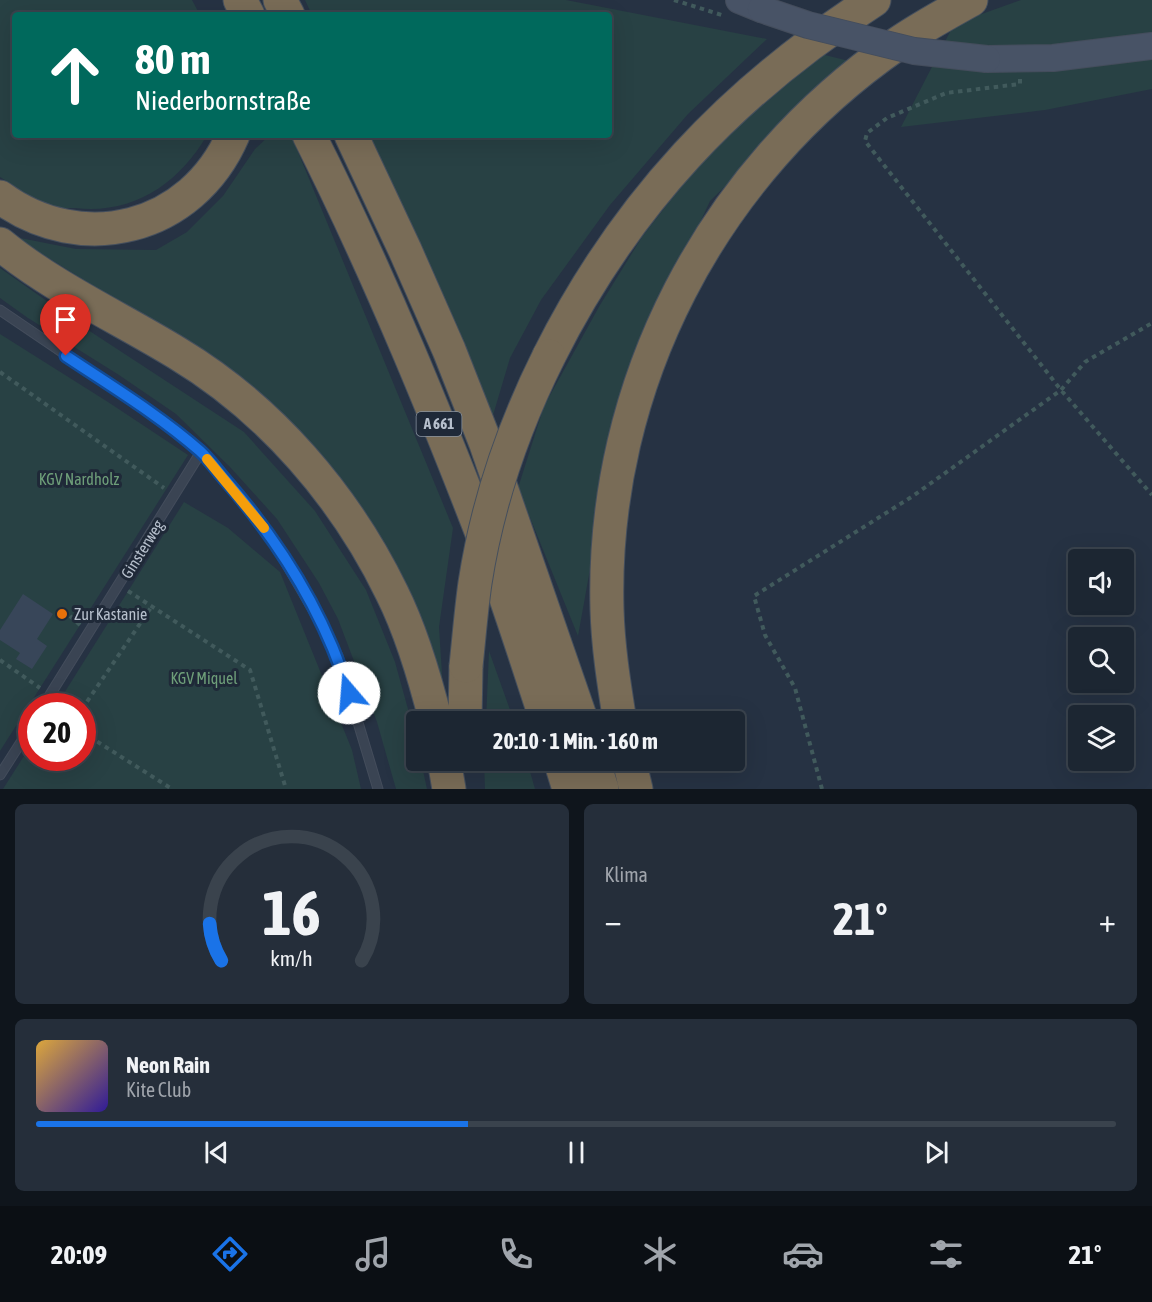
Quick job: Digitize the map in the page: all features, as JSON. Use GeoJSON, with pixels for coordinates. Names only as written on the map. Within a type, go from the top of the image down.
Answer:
{"type":"FeatureCollection","features":[{"type":"Feature","properties":{"kind":"highway"},"geometry":{"type":"LineString","coordinates":[[465,711],[466,666],[475,584],[485,535],[504,465],[537,380],[589,282],[640,209],[690,150],[746,95],[785,63],[828,29],[874,0]]}},
{"type":"Feature","properties":{"kind":"highway"},"geometry":{"type":"LineString","coordinates":[[618,711],[610,655],[607,609],[612,505],[616,476],[633,404],[648,360],[668,314],[691,268],[734,201],[785,141],[828,100],[897,44],[971,0]]}},
{"type":"Feature","properties":{"kind":"highway"},"geometry":{"type":"LineString","coordinates":[[0,196],[33,217],[73,228],[90,230],[140,222],[160,214],[194,192],[220,161],[232,138]]}},
{"type":"Feature","properties":{"kind":"highway","name":"A 661"},"geometry":{"type":"LineString","coordinates":[[310,138],[381,288],[433,409],[496,572],[543,711]]}},
{"type":"Feature","properties":{"kind":"highway","name":"A 661"},"geometry":{"type":"LineString","coordinates":[[352,138],[449,350],[486,444],[578,711]]}},
{"type":"Feature","properties":{"kind":"highway"},"geometry":{"type":"LineString","coordinates":[[0,244],[70,293],[178,353],[202,369],[264,418],[299,453],[350,521],[393,594],[414,648],[433,711]]}},
{"type":"Feature","properties":{"kind":"highway"},"geometry":{"type":"LineString","coordinates":[[446,771],[449,789]]}},
{"type":"Feature","properties":{"kind":"highway"},"geometry":{"type":"LineString","coordinates":[[466,771],[467,789]]}},
{"type":"Feature","properties":{"kind":"highway"},"geometry":{"type":"LineString","coordinates":[[563,771],[569,789]]}},
{"type":"Feature","properties":{"kind":"highway"},"geometry":{"type":"LineString","coordinates":[[596,771],[602,789]]}},
{"type":"Feature","properties":{"kind":"highway"},"geometry":{"type":"LineString","coordinates":[[632,771],[636,789]]}},
{"type":"Feature","properties":{"kind":"main road"},"geometry":{"type":"LineString","coordinates":[[743,9],[914,51],[987,59],[1053,58],[1152,46]]}},
{"type":"Feature","properties":{"kind":"lane"},"geometry":{"type":"LineString","coordinates":[[0,310],[137,403],[201,452],[238,495],[272,539],[338,656],[378,789]]}},
{"type":"Feature","properties":{"kind":"lane","name":"Ginsterweg"},"geometry":{"type":"LineString","coordinates":[[51,693],[201,452]]}},
{"type":"Feature","properties":{"kind":"lane"},"geometry":{"type":"LineString","coordinates":[[0,775],[18,747]]}},
{"type":"Feature","properties":{"kind":"path"},"geometry":{"type":"LineString","coordinates":[[674,0],[743,9]]}},
{"type":"Feature","properties":{"kind":"path"},"geometry":{"type":"LineString","coordinates":[[1021,74],[1020,84],[946,93],[887,118],[867,134],[865,141],[1061,390],[1152,495]]}},
{"type":"Feature","properties":{"kind":"path"},"geometry":{"type":"LineString","coordinates":[[822,789],[795,688],[765,635],[754,596],[913,495],[1061,390],[1085,362],[1152,323]]}},
{"type":"Feature","properties":{"kind":"path"},"geometry":{"type":"LineString","coordinates":[[0,372],[175,496]]}},
{"type":"Feature","properties":{"kind":"path"},"geometry":{"type":"LineString","coordinates":[[119,586],[249,670],[286,789]]}},
{"type":"Feature","properties":{"kind":"path"},"geometry":{"type":"LineString","coordinates":[[93,693],[152,606]]}},
{"type":"Feature","properties":{"kind":"path"},"geometry":{"type":"LineString","coordinates":[[0,660],[51,693]]}},
{"type":"Feature","properties":{"kind":"path"},"geometry":{"type":"LineString","coordinates":[[96,741],[172,789]]}},
{"type":"Feature","properties":{"kind":"green space"},"geometry":{"type":"Polygon","coordinates":[[[0,0],[192,0],[198,12],[12,12],[12,138],[205,138],[183,168],[152,192],[134,201],[96,209],[47,206],[0,177],[0,0]]]}},
{"type":"Feature","properties":{"kind":"green space"},"geometry":{"type":"Polygon","coordinates":[[[305,0],[566,0],[767,39],[688,114],[610,205],[541,300],[510,358],[491,422],[368,138],[612,138],[612,12],[311,12],[305,0]]]}},
{"type":"Feature","properties":{"kind":"green space"},"geometry":{"type":"Polygon","coordinates":[[[1021,0],[1152,0],[1152,89],[1045,110],[901,127],[954,24],[1021,0]]]}},
{"type":"Feature","properties":{"kind":"green space"},"geometry":{"type":"Polygon","coordinates":[[[817,53],[853,62],[710,201],[622,392],[578,636],[518,488],[544,406],[600,305],[642,237],[700,162],[817,53]]]}},
{"type":"Feature","properties":{"kind":"green space"},"geometry":{"type":"Polygon","coordinates":[[[267,138],[292,138],[453,528],[439,627],[444,711],[442,711],[398,574],[191,347],[15,237],[76,249],[156,250],[187,232],[223,196],[255,149],[267,138]]]}},
{"type":"Feature","properties":{"kind":"green space"},"geometry":{"type":"Polygon","coordinates":[[[0,268],[85,328],[244,432],[315,511],[366,590],[395,662],[409,711],[406,711],[406,771],[423,771],[427,789],[396,789],[377,722],[338,619],[319,583],[277,519],[230,467],[176,414],[0,298],[0,268]]]}},
{"type":"Feature","properties":{"kind":"green space","name":"KGV Nardholz"},"geometry":{"type":"Polygon","coordinates":[[[0,334],[188,455],[37,693],[18,693],[18,723],[0,751],[0,334]]]}},
{"type":"Feature","properties":{"kind":"green space","name":"KGV Miquel"},"geometry":{"type":"Polygon","coordinates":[[[184,502],[228,528],[280,572],[352,750],[361,789],[3,789],[18,765],[18,771],[96,771],[96,693],[64,693],[184,502]]]}},
{"type":"Feature","properties":{"kind":"green space"},"geometry":{"type":"Polygon","coordinates":[[[489,651],[510,711],[486,711],[489,651]]]}},
{"type":"Feature","properties":{"kind":"green space"},"geometry":{"type":"Polygon","coordinates":[[[484,771],[530,771],[535,789],[485,789],[484,771]]]}},
{"type":"Feature","properties":{"kind":"building"},"geometry":{"type":"Polygon","coordinates":[[[23,594],[53,614],[37,639],[47,646],[32,669],[16,659],[20,653],[0,640],[0,630],[23,594]]]}},
{"type":"Feature","properties":{"kind":"slow traffic"},"geometry":{"type":"LineString","coordinates":[[207,459],[264,528]]}},
{"type":"Feature","properties":{"kind":"place","name":"Zur Kastanie"},"geometry":{"type":"Point","coordinates":[62,614]}},
{"type":"Feature","properties":{"kind":"route"},"geometry":{"type":"LineString","coordinates":[[66,356],[137,403],[201,452],[238,495],[272,539],[301,586],[338,656],[349,693]]}}]}
